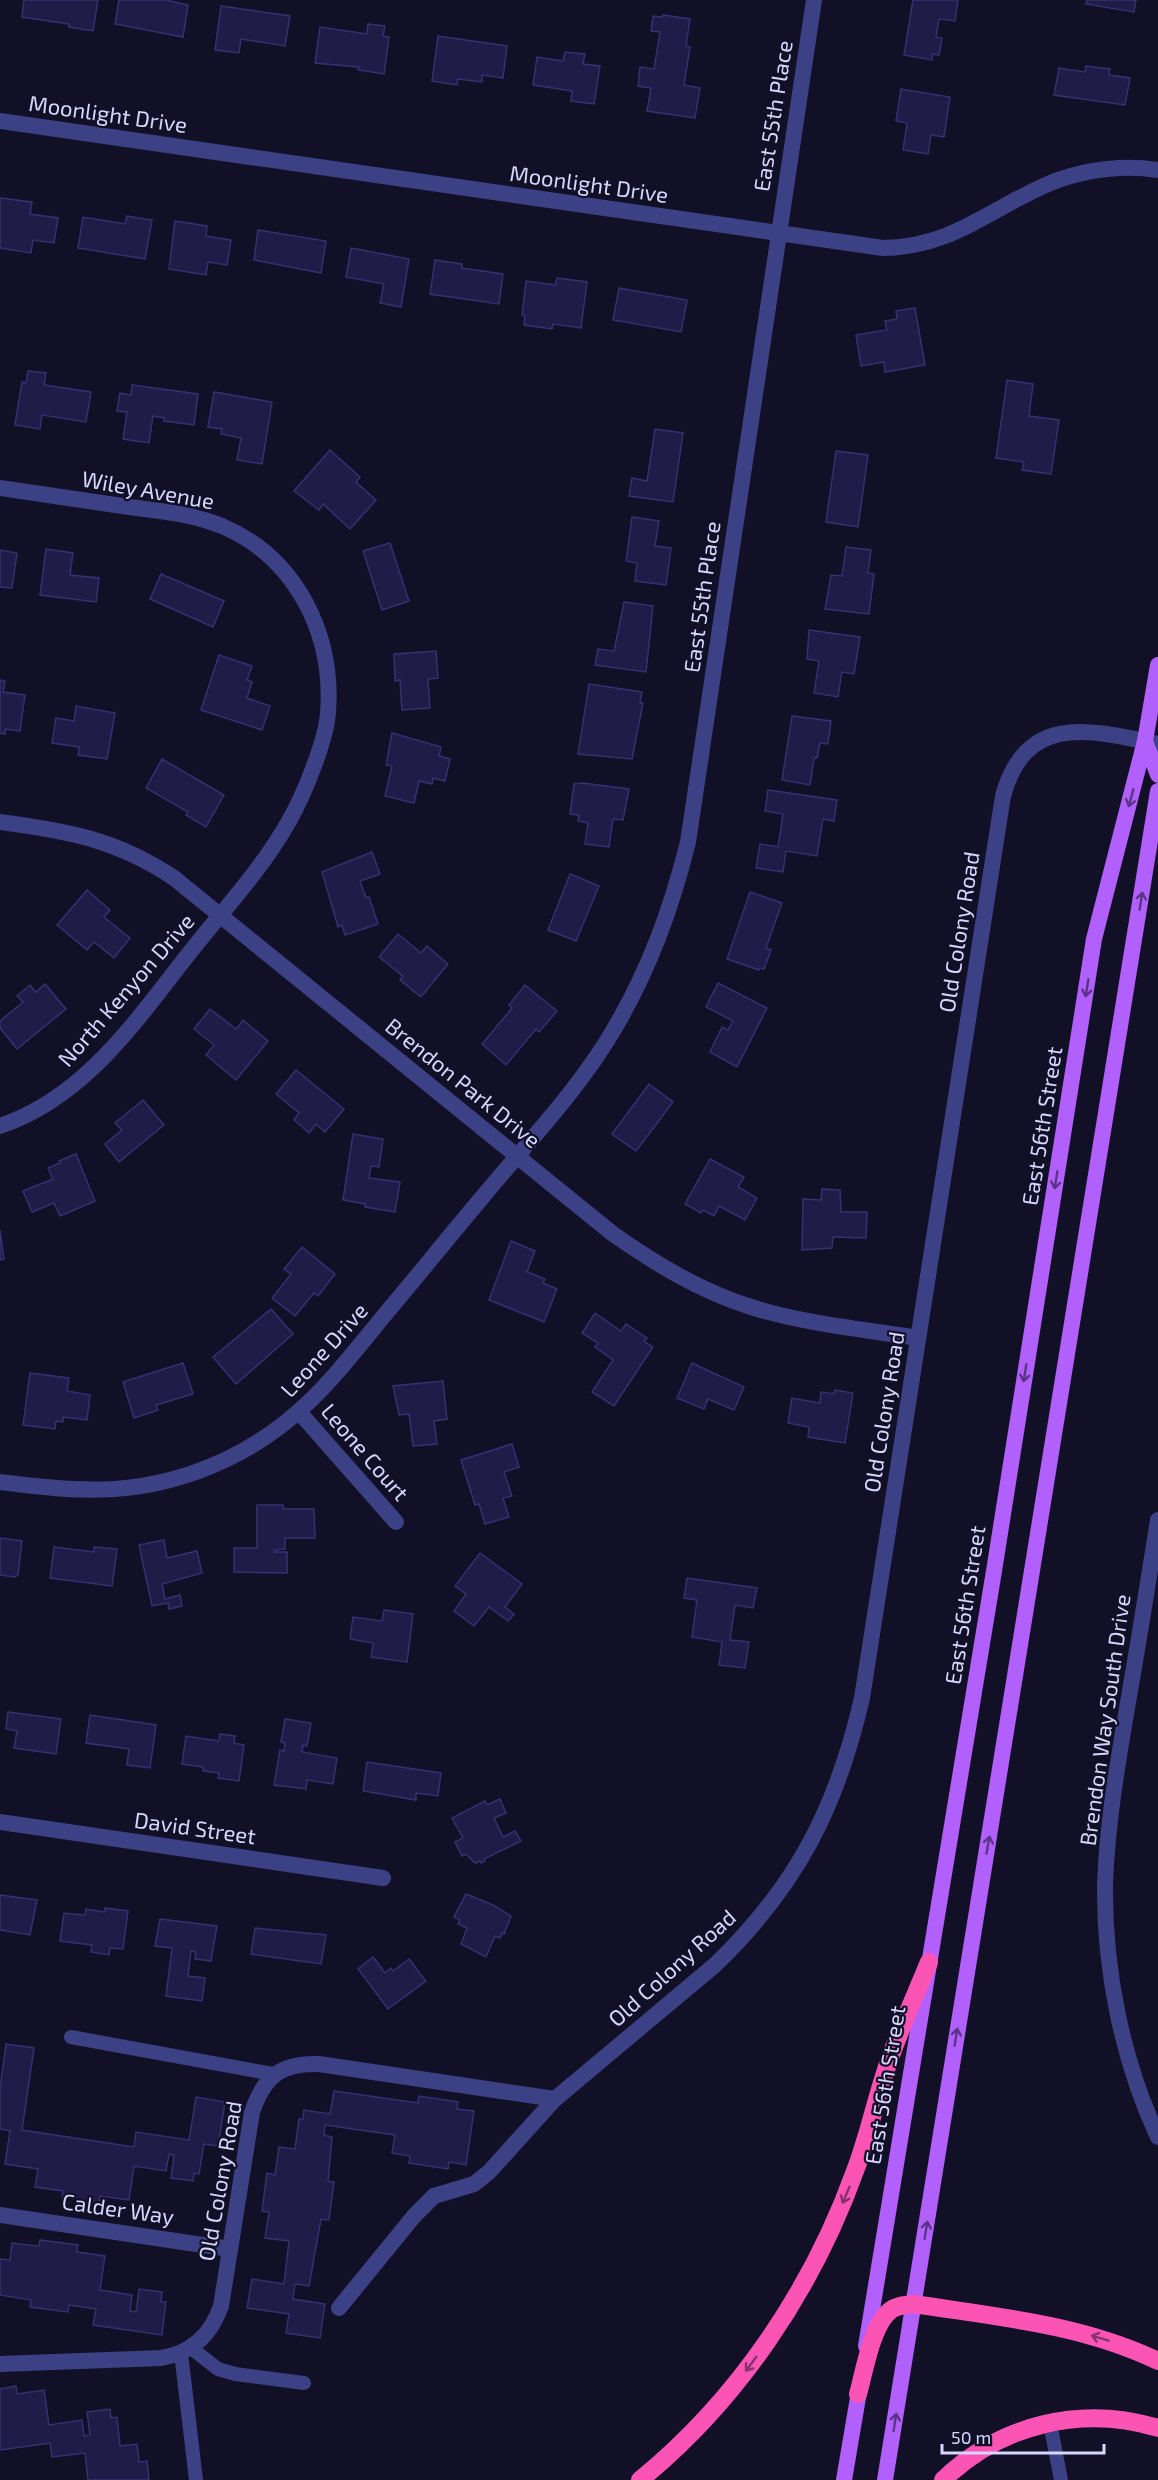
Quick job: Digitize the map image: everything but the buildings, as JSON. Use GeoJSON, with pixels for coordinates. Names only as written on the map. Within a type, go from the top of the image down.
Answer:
{"type":"FeatureCollection","features":[{"type":"Feature","properties":{"kind":"highway"},"geometry":{"type":"LineString","coordinates":[[640,2480],[697,2426],[737,2383],[771,2339],[803,2285],[832,2228],[856,2171],[884,2073],[928,1962]]}},
{"type":"Feature","properties":{"kind":"highway"},"geometry":{"type":"LineString","coordinates":[[858,2394],[873,2338],[882,2320],[890,2310],[914,2304],[1072,2330],[1121,2345],[1158,2361]]}},
{"type":"Feature","properties":{"kind":"highway"},"geometry":{"type":"LineString","coordinates":[[943,2480],[959,2465],[991,2444],[1026,2428],[1077,2418],[1138,2422],[1158,2428]]}},
{"type":"Feature","properties":{"kind":"main road","name":"East 56th Street"},"geometry":{"type":"LineString","coordinates":[[844,2480],[996,1560],[1094,939],[1152,743],[1158,665]]}},
{"type":"Feature","properties":{"kind":"main road"},"geometry":{"type":"LineString","coordinates":[[1152,743],[1158,775]]}},
{"type":"Feature","properties":{"kind":"main road"},"geometry":{"type":"LineString","coordinates":[[885,2480],[1158,791]]}},
{"type":"Feature","properties":{"kind":"street","name":"East 55th Place"},"geometry":{"type":"LineString","coordinates":[[517,1155],[583,1076],[611,1034],[652,955],[673,900],[693,812],[814,0]]}},
{"type":"Feature","properties":{"kind":"street","name":"Moonlight Drive"},"geometry":{"type":"LineString","coordinates":[[0,121],[873,248],[915,246],[944,238],[1055,181],[1083,172],[1111,169],[1158,170]]}},
{"type":"Feature","properties":{"kind":"street","name":"Wiley Avenue"},"geometry":{"type":"LineString","coordinates":[[0,488],[183,515],[224,527],[268,555],[296,585],[312,612],[327,662],[326,724],[303,795],[288,824],[264,860],[220,914]]}},
{"type":"Feature","properties":{"kind":"street","name":"Old Colony Road"},"geometry":{"type":"LineString","coordinates":[[339,2308],[414,2216],[434,2196],[474,2184],[489,2172],[555,2099],[716,1965],[740,1941],[789,1880],[816,1833],[841,1776],[862,1698],[1003,796],[1008,779],[1018,759],[1032,745],[1058,733],[1068,732],[1152,743]]}},
{"type":"Feature","properties":{"kind":"street","name":"Brendon Park Drive"},"geometry":{"type":"LineString","coordinates":[[0,822],[82,835],[120,848],[174,878],[613,1234],[645,1256],[714,1293],[751,1307],[791,1318],[918,1338]]}},
{"type":"Feature","properties":{"kind":"street","name":"North Kenyon Drive"},"geometry":{"type":"LineString","coordinates":[[0,1126],[27,1115],[64,1094],[102,1059],[220,914]]}},
{"type":"Feature","properties":{"kind":"street","name":"Leone Drive"},"geometry":{"type":"LineString","coordinates":[[0,1482],[67,1491],[108,1490],[153,1485],[188,1476],[261,1442],[300,1413],[350,1360],[517,1155]]}},
{"type":"Feature","properties":{"kind":"street","name":"Leone Court"},"geometry":{"type":"LineString","coordinates":[[300,1413],[396,1522]]}},
{"type":"Feature","properties":{"kind":"street","name":"Brendon Way South Drive"},"geometry":{"type":"LineString","coordinates":[[1158,1520],[1112,1796],[1106,1885],[1112,1975],[1118,2013],[1136,2082],[1158,2137]]}},
{"type":"Feature","properties":{"kind":"street","name":"David Street"},"geometry":{"type":"LineString","coordinates":[[0,1822],[383,1878]]}},
{"type":"Feature","properties":{"kind":"street"},"geometry":{"type":"LineString","coordinates":[[273,2074],[299,2065],[319,2064],[555,2099]]}},
{"type":"Feature","properties":{"kind":"street","name":"Old Colony Road"},"geometry":{"type":"LineString","coordinates":[[186,2351],[206,2334],[217,2316],[252,2112],[258,2093],[273,2074]]}},
{"type":"Feature","properties":{"kind":"street","name":"Calder Way"},"geometry":{"type":"LineString","coordinates":[[0,2215],[230,2249]]}},
{"type":"Feature","properties":{"kind":"street"},"geometry":{"type":"LineString","coordinates":[[0,2364],[161,2358],[186,2351]]}},
{"type":"Feature","properties":{"kind":"lane"},"geometry":{"type":"LineString","coordinates":[[71,2037],[273,2074]]}},
{"type":"Feature","properties":{"kind":"lane"},"geometry":{"type":"LineString","coordinates":[[186,2351],[218,2369],[235,2374],[304,2383]]}},
{"type":"Feature","properties":{"kind":"lane"},"geometry":{"type":"LineString","coordinates":[[186,2351],[196,2480]]}},
{"type":"Feature","properties":{"kind":"lane"},"geometry":{"type":"LineString","coordinates":[[1050,2423],[1061,2480]]}}]}
